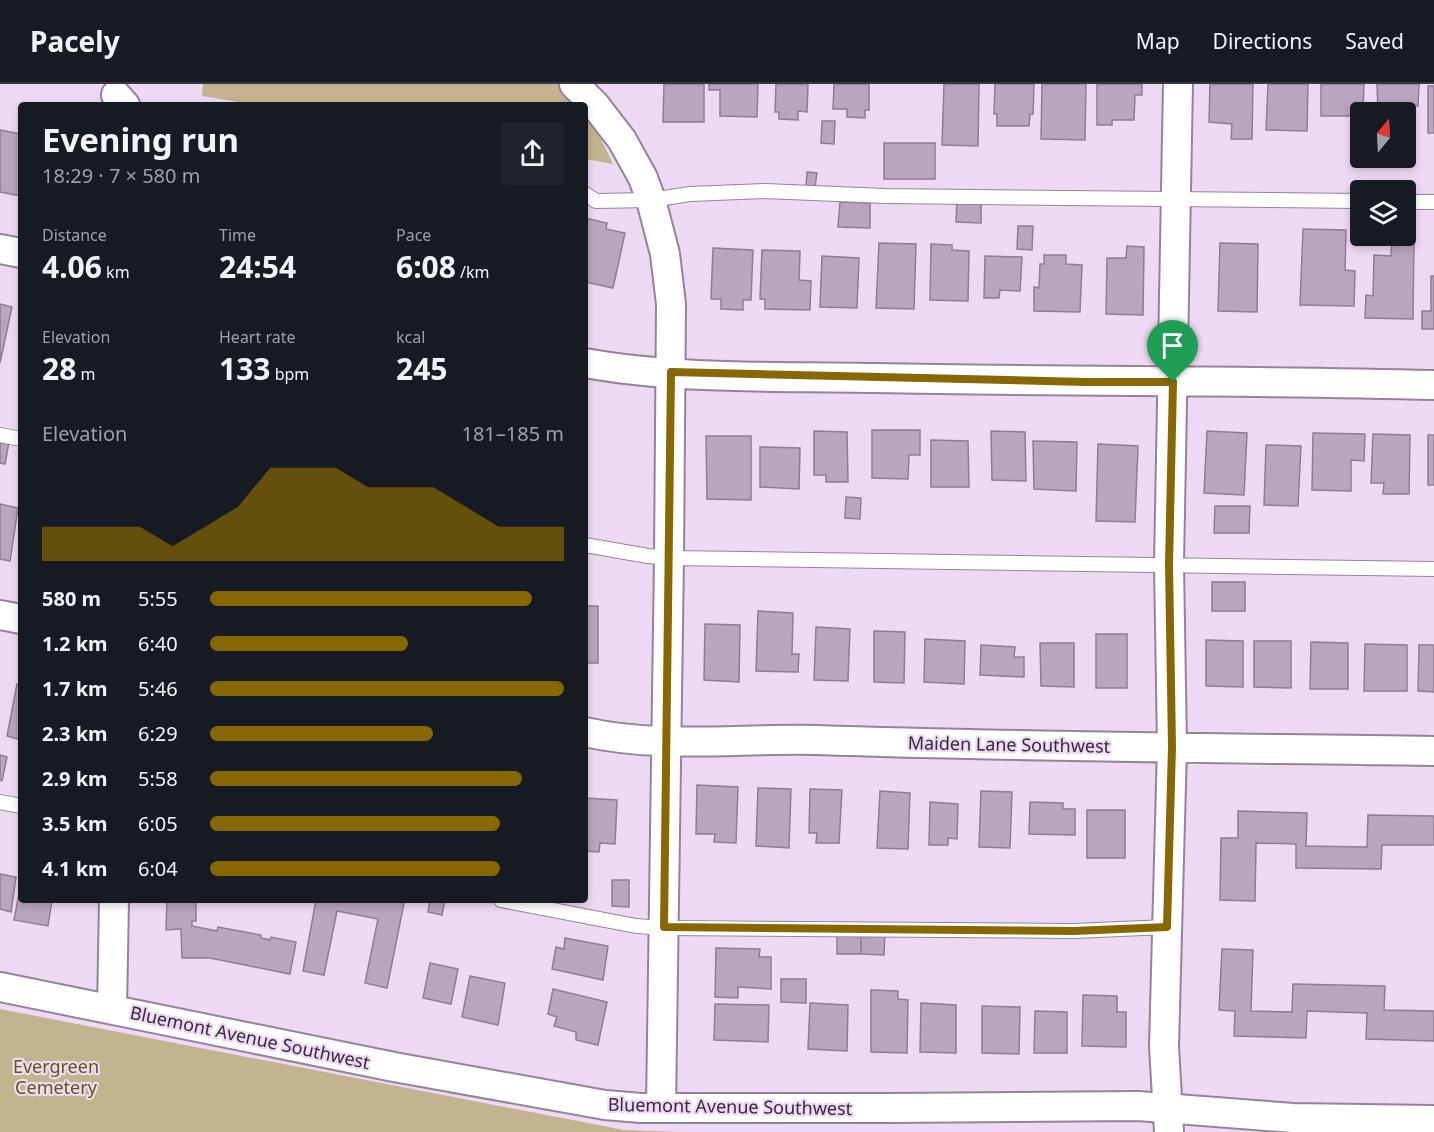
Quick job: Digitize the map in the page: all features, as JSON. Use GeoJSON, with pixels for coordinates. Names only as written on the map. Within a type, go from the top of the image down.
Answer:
{"type":"FeatureCollection","features":[{"type":"Feature","properties":{"kind":"street"},"geometry":{"type":"LineString","coordinates":[[574,84],[595,105],[622,140],[643,178],[665,254],[671,304],[661,1107]]}},
{"type":"Feature","properties":{"kind":"street"},"geometry":{"type":"LineString","coordinates":[[1168,1120],[1164,1046],[1172,747],[1169,564],[1178,84]]}},
{"type":"Feature","properties":{"kind":"street"},"geometry":{"type":"LineString","coordinates":[[0,249],[18,252]]}},
{"type":"Feature","properties":{"kind":"street"},"geometry":{"type":"LineString","coordinates":[[588,364],[612,368],[671,372],[1086,382],[1267,381],[1434,385]]}},
{"type":"Feature","properties":{"kind":"street"},"geometry":{"type":"LineString","coordinates":[[0,615],[18,618]]}},
{"type":"Feature","properties":{"kind":"street","name":"Maiden Lane Southwest"},"geometry":{"type":"LineString","coordinates":[[588,733],[665,741],[807,740],[1434,751]]}},
{"type":"Feature","properties":{"kind":"street"},"geometry":{"type":"LineString","coordinates":[[112,1009],[114,903]]}},
{"type":"Feature","properties":{"kind":"street","name":"Bluemont Avenue Southwest"},"geometry":{"type":"LineString","coordinates":[[0,987],[394,1067],[605,1105],[890,1108],[1138,1106],[1168,1120],[1293,1118],[1434,1120]]}},
{"type":"Feature","properties":{"kind":"lane"},"geometry":{"type":"LineString","coordinates":[[588,196],[596,201],[651,200],[690,194],[765,191],[885,196],[1350,201]]}},
{"type":"Feature","properties":{"kind":"lane"},"geometry":{"type":"LineString","coordinates":[[1416,202],[1434,202]]}},
{"type":"Feature","properties":{"kind":"lane"},"geometry":{"type":"LineString","coordinates":[[0,435],[18,438]]}},
{"type":"Feature","properties":{"kind":"lane"},"geometry":{"type":"LineString","coordinates":[[588,546],[669,558],[1434,569]]}},
{"type":"Feature","properties":{"kind":"lane"},"geometry":{"type":"LineString","coordinates":[[0,802],[18,805]]}},
{"type":"Feature","properties":{"kind":"lane"},"geometry":{"type":"LineString","coordinates":[[517,903],[636,926],[1074,931],[1167,927]]}},
{"type":"Feature","properties":{"kind":"green space"},"geometry":{"type":"Polygon","coordinates":[[[203,84],[559,84],[574,102],[239,102],[202,96],[203,84]]]}},
{"type":"Feature","properties":{"kind":"green space"},"geometry":{"type":"Polygon","coordinates":[[[588,118],[594,125],[613,164],[588,160],[588,118]]]}},
{"type":"Feature","properties":{"kind":"green space","name":"Evergreen Cemetery"},"geometry":{"type":"Polygon","coordinates":[[[0,1009],[624,1130],[680,1132],[0,1132],[0,1009]]]}},
{"type":"Feature","properties":{"kind":"building"},"geometry":{"type":"Polygon","coordinates":[[[664,84],[704,84],[704,122],[663,122],[664,84]]]}},
{"type":"Feature","properties":{"kind":"building"},"geometry":{"type":"Polygon","coordinates":[[[709,84],[758,84],[757,117],[720,116],[720,90],[709,90],[709,84]]]}},
{"type":"Feature","properties":{"kind":"building"},"geometry":{"type":"Polygon","coordinates":[[[776,84],[808,84],[807,112],[798,111],[798,120],[779,119],[779,112],[775,112],[776,84]]]}},
{"type":"Feature","properties":{"kind":"building"},"geometry":{"type":"Polygon","coordinates":[[[834,84],[869,84],[869,110],[865,110],[865,118],[847,117],[847,109],[833,109],[834,84]]]}},
{"type":"Feature","properties":{"kind":"building"},"geometry":{"type":"Polygon","coordinates":[[[944,84],[979,84],[978,146],[942,145],[944,84]]]}},
{"type":"Feature","properties":{"kind":"building"},"geometry":{"type":"Polygon","coordinates":[[[995,84],[1034,84],[1033,114],[1030,114],[1029,126],[997,126],[997,114],[994,114],[995,84]]]}},
{"type":"Feature","properties":{"kind":"building"},"geometry":{"type":"Polygon","coordinates":[[[1042,84],[1086,84],[1085,140],[1041,139],[1042,84]]]}},
{"type":"Feature","properties":{"kind":"building"},"geometry":{"type":"Polygon","coordinates":[[[1097,84],[1142,84],[1142,95],[1135,95],[1134,120],[1112,120],[1112,125],[1097,125],[1097,84]]]}},
{"type":"Feature","properties":{"kind":"building"},"geometry":{"type":"Polygon","coordinates":[[[1210,84],[1253,84],[1252,139],[1231,139],[1232,124],[1209,122],[1210,84]]]}},
{"type":"Feature","properties":{"kind":"building"},"geometry":{"type":"Polygon","coordinates":[[[1268,84],[1308,84],[1307,131],[1266,130],[1268,84]]]}},
{"type":"Feature","properties":{"kind":"building"},"geometry":{"type":"Polygon","coordinates":[[[1321,84],[1364,84],[1363,102],[1350,102],[1350,116],[1321,116],[1321,84]]]}},
{"type":"Feature","properties":{"kind":"building"},"geometry":{"type":"Polygon","coordinates":[[[1377,84],[1419,84],[1418,106],[1416,102],[1378,102],[1377,84]]]}},
{"type":"Feature","properties":{"kind":"building"},"geometry":{"type":"Polygon","coordinates":[[[1428,86],[1434,86],[1434,133],[1428,133],[1428,86]]]}},
{"type":"Feature","properties":{"kind":"building"},"geometry":{"type":"Polygon","coordinates":[[[822,121],[835,121],[834,144],[821,143],[822,121]]]}},
{"type":"Feature","properties":{"kind":"building"},"geometry":{"type":"Polygon","coordinates":[[[0,130],[18,133],[18,195],[0,192],[0,130]]]}},
{"type":"Feature","properties":{"kind":"building"},"geometry":{"type":"Polygon","coordinates":[[[884,143],[935,143],[935,179],[884,179],[884,143]]]}},
{"type":"Feature","properties":{"kind":"building"},"geometry":{"type":"Polygon","coordinates":[[[807,172],[817,173],[815,187],[806,186],[807,172]]]}},
{"type":"Feature","properties":{"kind":"building"},"geometry":{"type":"Polygon","coordinates":[[[957,199],[981,200],[981,223],[956,222],[957,199]]]}},
{"type":"Feature","properties":{"kind":"building"},"geometry":{"type":"Polygon","coordinates":[[[840,202],[870,203],[870,228],[838,227],[840,202]]]}},
{"type":"Feature","properties":{"kind":"building"},"geometry":{"type":"Polygon","coordinates":[[[588,219],[607,223],[606,229],[625,233],[613,288],[588,283],[588,219]]]}},
{"type":"Feature","properties":{"kind":"building"},"geometry":{"type":"Polygon","coordinates":[[[1018,226],[1033,226],[1032,250],[1017,249],[1018,226]]]}},
{"type":"Feature","properties":{"kind":"building"},"geometry":{"type":"Polygon","coordinates":[[[1303,229],[1346,230],[1345,270],[1355,271],[1354,306],[1300,305],[1303,229]]]}},
{"type":"Feature","properties":{"kind":"building"},"geometry":{"type":"Polygon","coordinates":[[[879,243],[916,244],[914,309],[876,308],[879,243]]]}},
{"type":"Feature","properties":{"kind":"building"},"geometry":{"type":"Polygon","coordinates":[[[1220,243],[1258,244],[1257,312],[1218,311],[1220,243]]]}},
{"type":"Feature","properties":{"kind":"building"},"geometry":{"type":"Polygon","coordinates":[[[931,244],[952,245],[952,250],[969,251],[968,301],[930,300],[931,244]]]}},
{"type":"Feature","properties":{"kind":"building"},"geometry":{"type":"Polygon","coordinates":[[[1127,246],[1144,247],[1143,315],[1106,314],[1107,258],[1126,258],[1127,246]]]}},
{"type":"Feature","properties":{"kind":"building"},"geometry":{"type":"Polygon","coordinates":[[[1392,246],[1414,246],[1413,319],[1365,318],[1366,295],[1373,296],[1374,255],[1391,256],[1392,246]]]}},
{"type":"Feature","properties":{"kind":"building"},"geometry":{"type":"Polygon","coordinates":[[[713,248],[753,250],[751,300],[743,300],[743,310],[721,309],[721,299],[711,299],[713,248]]]}},
{"type":"Feature","properties":{"kind":"building"},"geometry":{"type":"Polygon","coordinates":[[[762,250],[800,251],[799,280],[811,281],[810,310],[765,309],[765,299],[760,299],[762,250]]]}},
{"type":"Feature","properties":{"kind":"building"},"geometry":{"type":"Polygon","coordinates":[[[1044,255],[1066,255],[1066,264],[1082,265],[1080,312],[1034,311],[1034,287],[1039,288],[1040,264],[1044,264],[1044,255]]]}},
{"type":"Feature","properties":{"kind":"building"},"geometry":{"type":"Polygon","coordinates":[[[822,256],[859,258],[857,308],[820,307],[822,256]]]}},
{"type":"Feature","properties":{"kind":"building"},"geometry":{"type":"Polygon","coordinates":[[[985,256],[1022,257],[1020,291],[1000,290],[999,298],[984,298],[985,256]]]}},
{"type":"Feature","properties":{"kind":"building"},"geometry":{"type":"Polygon","coordinates":[[[1431,276],[1434,276],[1434,329],[1422,329],[1422,311],[1431,311],[1431,276]]]}},
{"type":"Feature","properties":{"kind":"building"},"geometry":{"type":"Polygon","coordinates":[[[0,304],[12,307],[0,363],[0,304]]]}},
{"type":"Feature","properties":{"kind":"building"},"geometry":{"type":"Polygon","coordinates":[[[872,430],[920,430],[920,455],[909,455],[908,479],[872,478],[872,430]]]}},
{"type":"Feature","properties":{"kind":"building"},"geometry":{"type":"Polygon","coordinates":[[[814,431],[847,432],[848,482],[826,482],[826,475],[814,475],[814,431]]]}},
{"type":"Feature","properties":{"kind":"building"},"geometry":{"type":"Polygon","coordinates":[[[991,431],[1025,432],[1026,481],[992,480],[991,431]]]}},
{"type":"Feature","properties":{"kind":"building"},"geometry":{"type":"Polygon","coordinates":[[[1207,431],[1247,433],[1244,495],[1204,493],[1207,431]]]}},
{"type":"Feature","properties":{"kind":"building"},"geometry":{"type":"Polygon","coordinates":[[[1313,433],[1365,434],[1364,461],[1351,460],[1351,491],[1312,490],[1313,433]]]}},
{"type":"Feature","properties":{"kind":"building"},"geometry":{"type":"Polygon","coordinates":[[[1373,434],[1410,435],[1409,494],[1383,494],[1384,483],[1371,483],[1373,434]]]}},
{"type":"Feature","properties":{"kind":"building"},"geometry":{"type":"Polygon","coordinates":[[[1428,435],[1434,435],[1434,485],[1428,485],[1428,435]]]}},
{"type":"Feature","properties":{"kind":"building"},"geometry":{"type":"Polygon","coordinates":[[[706,436],[751,436],[751,500],[707,499],[706,436]]]}},
{"type":"Feature","properties":{"kind":"building"},"geometry":{"type":"Polygon","coordinates":[[[0,440],[9,442],[5,464],[0,463],[0,440]]]}},
{"type":"Feature","properties":{"kind":"building"},"geometry":{"type":"Polygon","coordinates":[[[931,440],[968,441],[969,487],[931,487],[931,440]]]}},
{"type":"Feature","properties":{"kind":"building"},"geometry":{"type":"Polygon","coordinates":[[[1033,441],[1077,442],[1076,491],[1034,489],[1033,441]]]}},
{"type":"Feature","properties":{"kind":"building"},"geometry":{"type":"Polygon","coordinates":[[[1098,444],[1138,446],[1135,522],[1096,521],[1098,444]]]}},
{"type":"Feature","properties":{"kind":"building"},"geometry":{"type":"Polygon","coordinates":[[[1266,445],[1301,446],[1298,506],[1264,505],[1266,445]]]}},
{"type":"Feature","properties":{"kind":"building"},"geometry":{"type":"Polygon","coordinates":[[[760,447],[800,448],[799,489],[760,487],[760,447]]]}},
{"type":"Feature","properties":{"kind":"building"},"geometry":{"type":"Polygon","coordinates":[[[846,497],[861,498],[860,519],[845,518],[846,497]]]}},
{"type":"Feature","properties":{"kind":"building"},"geometry":{"type":"Polygon","coordinates":[[[0,504],[18,508],[10,561],[0,559],[0,504]]]}},
{"type":"Feature","properties":{"kind":"building"},"geometry":{"type":"Polygon","coordinates":[[[1215,506],[1250,506],[1249,533],[1214,533],[1215,506]]]}},
{"type":"Feature","properties":{"kind":"building"},"geometry":{"type":"Polygon","coordinates":[[[1212,582],[1245,582],[1245,611],[1212,611],[1212,582]]]}},
{"type":"Feature","properties":{"kind":"building"},"geometry":{"type":"Polygon","coordinates":[[[588,606],[598,606],[598,663],[588,663],[588,606]]]}},
{"type":"Feature","properties":{"kind":"building"},"geometry":{"type":"Polygon","coordinates":[[[758,611],[793,613],[792,654],[799,654],[798,672],[756,671],[758,611]]]}},
{"type":"Feature","properties":{"kind":"building"},"geometry":{"type":"Polygon","coordinates":[[[705,624],[740,625],[739,682],[704,680],[705,624]]]}},
{"type":"Feature","properties":{"kind":"building"},"geometry":{"type":"Polygon","coordinates":[[[816,627],[850,629],[848,681],[814,680],[816,627]]]}},
{"type":"Feature","properties":{"kind":"building"},"geometry":{"type":"Polygon","coordinates":[[[874,631],[905,632],[904,683],[874,682],[874,631]]]}},
{"type":"Feature","properties":{"kind":"building"},"geometry":{"type":"Polygon","coordinates":[[[1096,634],[1127,634],[1127,688],[1096,688],[1096,634]]]}},
{"type":"Feature","properties":{"kind":"building"},"geometry":{"type":"Polygon","coordinates":[[[925,639],[965,641],[964,684],[924,682],[925,639]]]}},
{"type":"Feature","properties":{"kind":"building"},"geometry":{"type":"Polygon","coordinates":[[[1206,640],[1243,641],[1243,687],[1206,686],[1206,640]]]}},
{"type":"Feature","properties":{"kind":"building"},"geometry":{"type":"Polygon","coordinates":[[[1254,641],[1291,641],[1291,688],[1254,687],[1254,641]]]}},
{"type":"Feature","properties":{"kind":"building"},"geometry":{"type":"Polygon","coordinates":[[[1311,642],[1348,643],[1348,689],[1310,689],[1311,642]]]}},
{"type":"Feature","properties":{"kind":"building"},"geometry":{"type":"Polygon","coordinates":[[[1040,643],[1074,643],[1074,687],[1041,686],[1040,643]]]}},
{"type":"Feature","properties":{"kind":"building"},"geometry":{"type":"Polygon","coordinates":[[[1365,644],[1407,645],[1407,691],[1364,691],[1365,644]]]}},
{"type":"Feature","properties":{"kind":"building"},"geometry":{"type":"Polygon","coordinates":[[[981,645],[1015,647],[1014,657],[1024,657],[1024,677],[980,675],[981,645]]]}},
{"type":"Feature","properties":{"kind":"building"},"geometry":{"type":"Polygon","coordinates":[[[1419,645],[1434,645],[1434,692],[1418,691],[1419,645]]]}},
{"type":"Feature","properties":{"kind":"building"},"geometry":{"type":"Polygon","coordinates":[[[17,684],[18,739],[7,736],[17,684]]]}},
{"type":"Feature","properties":{"kind":"building"},"geometry":{"type":"Polygon","coordinates":[[[0,755],[7,757],[2,781],[0,780],[0,755]]]}},
{"type":"Feature","properties":{"kind":"building"},"geometry":{"type":"Polygon","coordinates":[[[697,785],[738,787],[736,843],[714,842],[715,834],[696,834],[697,785]]]}},
{"type":"Feature","properties":{"kind":"building"},"geometry":{"type":"Polygon","coordinates":[[[758,788],[791,789],[789,848],[756,846],[758,788]]]}},
{"type":"Feature","properties":{"kind":"building"},"geometry":{"type":"Polygon","coordinates":[[[810,789],[842,790],[839,843],[816,843],[817,833],[809,833],[810,789]]]}},
{"type":"Feature","properties":{"kind":"building"},"geometry":{"type":"Polygon","coordinates":[[[880,791],[910,793],[908,849],[877,848],[880,791]]]}},
{"type":"Feature","properties":{"kind":"building"},"geometry":{"type":"Polygon","coordinates":[[[981,791],[1012,792],[1010,848],[979,847],[981,791]]]}},
{"type":"Feature","properties":{"kind":"building"},"geometry":{"type":"Polygon","coordinates":[[[588,798],[617,800],[615,844],[600,843],[599,852],[588,851],[588,798]]]}},
{"type":"Feature","properties":{"kind":"building"},"geometry":{"type":"Polygon","coordinates":[[[930,802],[958,804],[957,839],[948,838],[948,845],[929,845],[930,802]]]}},
{"type":"Feature","properties":{"kind":"building"},"geometry":{"type":"Polygon","coordinates":[[[1030,802],[1063,803],[1063,809],[1075,809],[1075,835],[1029,834],[1030,802]]]}},
{"type":"Feature","properties":{"kind":"building"},"geometry":{"type":"Polygon","coordinates":[[[1087,810],[1125,810],[1125,858],[1087,858],[1087,810]]]}},
{"type":"Feature","properties":{"kind":"building"},"geometry":{"type":"Polygon","coordinates":[[[1238,811],[1307,813],[1306,846],[1367,847],[1368,815],[1434,816],[1434,845],[1382,845],[1381,869],[1296,868],[1296,844],[1256,843],[1255,901],[1220,900],[1221,838],[1238,838],[1238,811]]]}},
{"type":"Feature","properties":{"kind":"building"},"geometry":{"type":"Polygon","coordinates":[[[0,874],[16,877],[11,912],[0,909],[0,874]]]}},
{"type":"Feature","properties":{"kind":"building"},"geometry":{"type":"Polygon","coordinates":[[[612,880],[629,880],[629,907],[612,906],[612,880]]]}},
{"type":"Feature","properties":{"kind":"building"},"geometry":{"type":"Polygon","coordinates":[[[18,899],[18,903],[52,903],[48,926],[14,920],[18,899]]]}},
{"type":"Feature","properties":{"kind":"building"},"geometry":{"type":"Polygon","coordinates":[[[167,903],[196,903],[196,921],[192,921],[192,926],[217,931],[218,927],[261,935],[261,938],[270,940],[271,937],[296,942],[290,974],[210,958],[182,958],[181,929],[166,930],[167,903]]]}},
{"type":"Feature","properties":{"kind":"building"},"geometry":{"type":"Polygon","coordinates":[[[315,903],[404,903],[387,988],[365,983],[378,919],[337,911],[324,975],[303,971],[315,903]]]}},
{"type":"Feature","properties":{"kind":"building"},"geometry":{"type":"Polygon","coordinates":[[[430,903],[444,903],[442,915],[428,912],[430,903]]]}},
{"type":"Feature","properties":{"kind":"building"},"geometry":{"type":"Polygon","coordinates":[[[837,932],[861,932],[861,954],[837,954],[837,932]]]}},
{"type":"Feature","properties":{"kind":"building"},"geometry":{"type":"Polygon","coordinates":[[[861,932],[885,933],[884,955],[861,954],[861,932]]]}},
{"type":"Feature","properties":{"kind":"building"},"geometry":{"type":"Polygon","coordinates":[[[565,938],[608,946],[603,980],[552,969],[556,947],[564,949],[565,938]]]}},
{"type":"Feature","properties":{"kind":"building"},"geometry":{"type":"Polygon","coordinates":[[[716,948],[760,949],[759,957],[771,957],[771,989],[738,987],[738,998],[715,997],[716,948]]]}},
{"type":"Feature","properties":{"kind":"building"},"geometry":{"type":"Polygon","coordinates":[[[1222,949],[1253,950],[1251,1011],[1292,1012],[1293,984],[1385,986],[1384,1010],[1434,1011],[1434,1041],[1366,1039],[1367,1013],[1307,1011],[1306,1038],[1234,1036],[1235,1011],[1219,1010],[1222,949]]]}},
{"type":"Feature","properties":{"kind":"building"},"geometry":{"type":"Polygon","coordinates":[[[430,963],[458,969],[451,1004],[423,998],[430,963]]]}},
{"type":"Feature","properties":{"kind":"building"},"geometry":{"type":"Polygon","coordinates":[[[470,976],[505,983],[498,1025],[462,1017],[470,976]]]}},
{"type":"Feature","properties":{"kind":"building"},"geometry":{"type":"Polygon","coordinates":[[[781,979],[806,979],[806,1003],[781,1002],[781,979]]]}},
{"type":"Feature","properties":{"kind":"building"},"geometry":{"type":"Polygon","coordinates":[[[553,989],[607,1002],[598,1045],[576,1040],[576,1032],[554,1026],[557,1017],[548,1014],[553,989]]]}},
{"type":"Feature","properties":{"kind":"building"},"geometry":{"type":"Polygon","coordinates":[[[871,990],[898,991],[898,999],[908,1000],[907,1053],[871,1052],[871,990]]]}},
{"type":"Feature","properties":{"kind":"building"},"geometry":{"type":"Polygon","coordinates":[[[1083,995],[1117,996],[1117,1012],[1126,1012],[1126,1047],[1082,1046],[1083,995]]]}},
{"type":"Feature","properties":{"kind":"building"},"geometry":{"type":"Polygon","coordinates":[[[810,1003],[848,1005],[847,1051],[808,1049],[810,1003]]]}},
{"type":"Feature","properties":{"kind":"building"},"geometry":{"type":"Polygon","coordinates":[[[921,1003],[956,1005],[956,1053],[920,1052],[921,1003]]]}},
{"type":"Feature","properties":{"kind":"building"},"geometry":{"type":"Polygon","coordinates":[[[715,1004],[769,1005],[768,1042],[714,1040],[715,1004]]]}},
{"type":"Feature","properties":{"kind":"building"},"geometry":{"type":"Polygon","coordinates":[[[982,1006],[1020,1007],[1019,1054],[982,1053],[982,1006]]]}},
{"type":"Feature","properties":{"kind":"building"},"geometry":{"type":"Polygon","coordinates":[[[1035,1011],[1067,1012],[1067,1053],[1034,1053],[1035,1011]]]}},
{"type":"Feature","properties":{"kind":"route"},"geometry":{"type":"LineString","coordinates":[[671,372],[717,375],[1173,382],[1169,564],[1172,747],[1167,927],[1074,931],[664,927],[671,372]]}}]}
